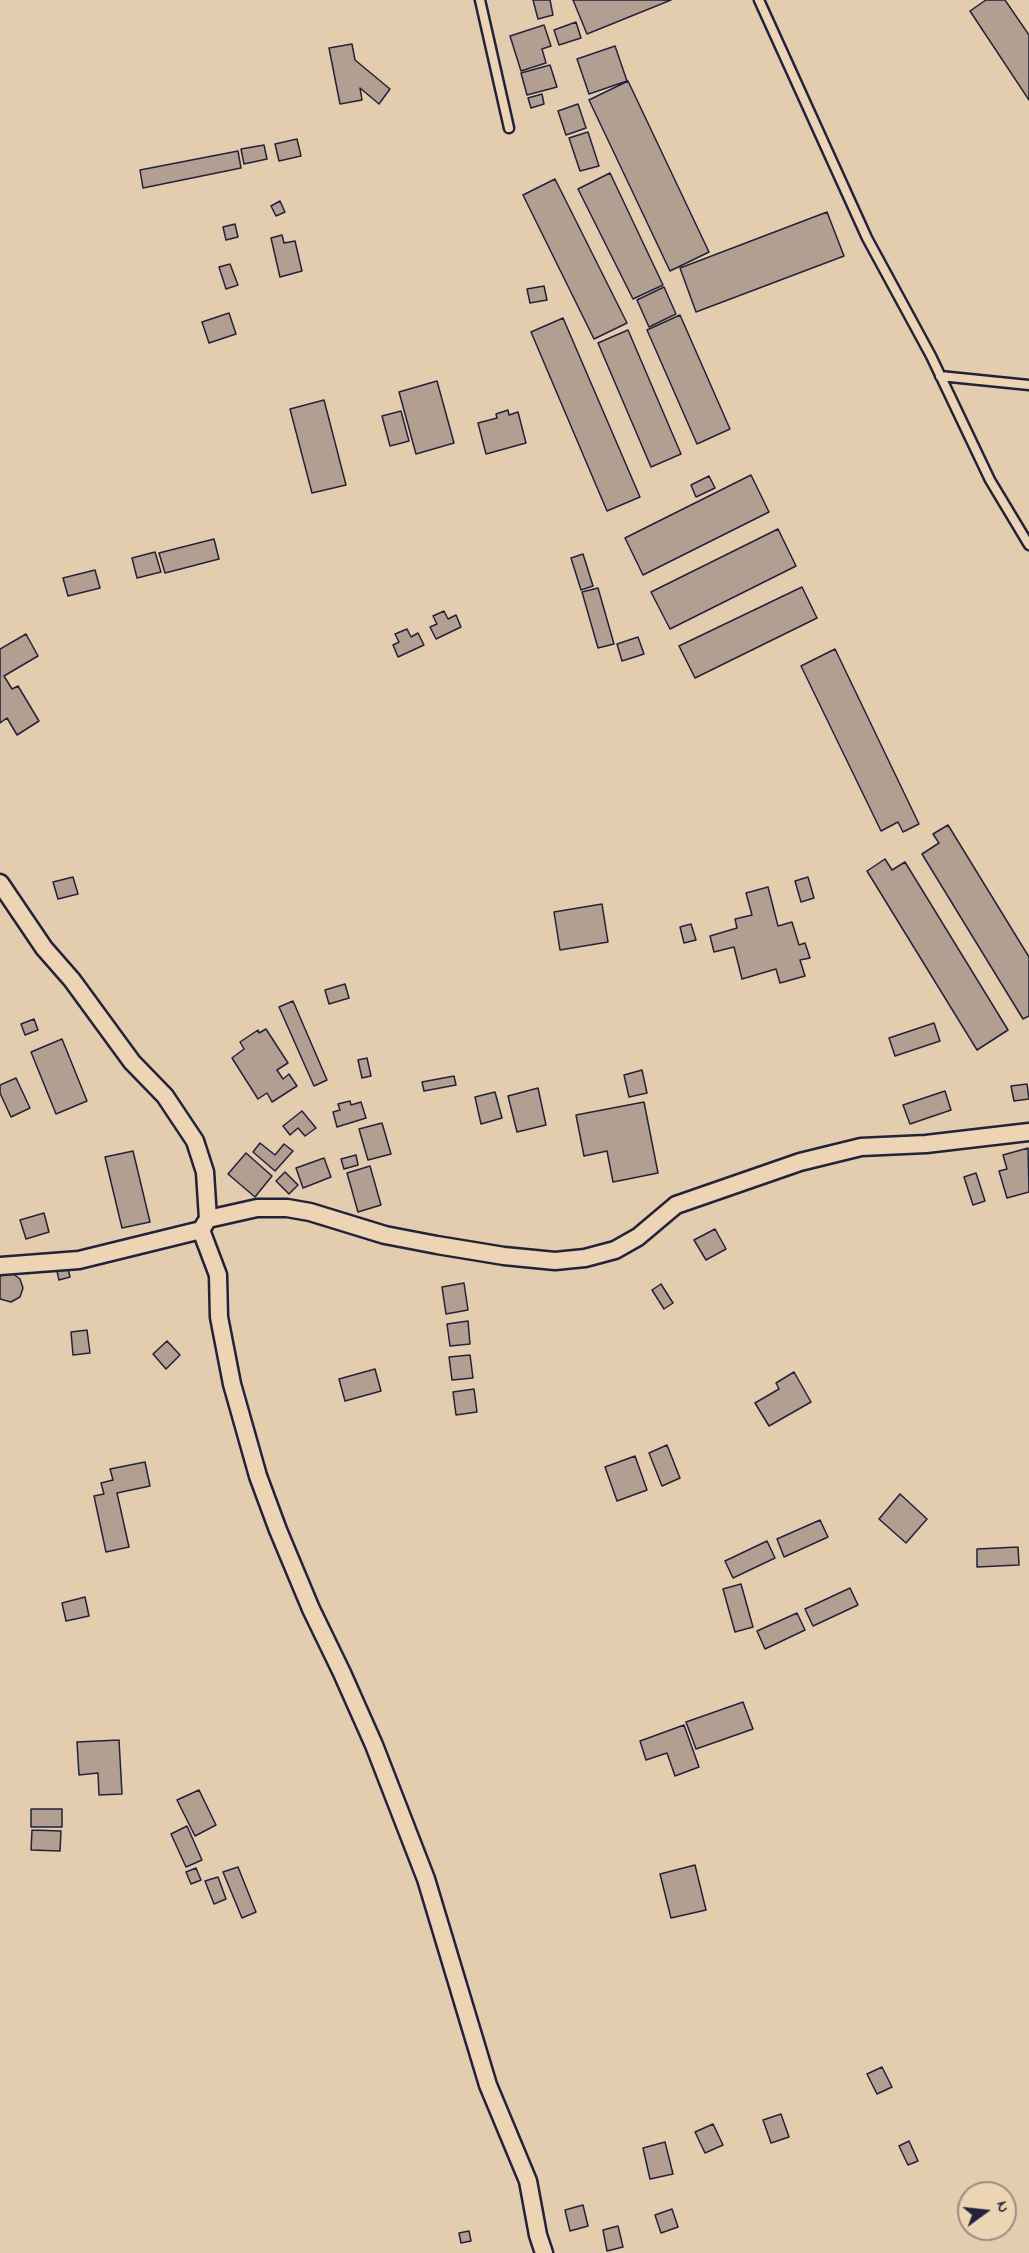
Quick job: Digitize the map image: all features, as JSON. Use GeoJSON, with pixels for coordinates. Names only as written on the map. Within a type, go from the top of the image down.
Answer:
{"type":"FeatureCollection","features":[{"type":"Feature","properties":{"kind":"street"},"geometry":{"type":"LineString","coordinates":[[0,883],[44,948],[72,980],[132,1062],[165,1096],[195,1142],[205,1172],[204,1225],[218,1275],[219,1317],[232,1384],[258,1476],[311,1610],[375,1745],[426,1879],[488,2085],[528,2181],[538,2235],[544,2253]]}},
{"type":"Feature","properties":{"kind":"street"},"geometry":{"type":"LineString","coordinates":[[0,1266],[79,1260],[257,1208],[310,1212],[385,1235],[504,1256],[555,1262],[585,1258],[615,1250],[638,1237],[676,1205],[800,1162],[861,1147],[926,1144],[1029,1132]]}},
{"type":"Feature","properties":{"kind":"lane"},"geometry":{"type":"LineString","coordinates":[[480,0],[509,128]]}},
{"type":"Feature","properties":{"kind":"lane"},"geometry":{"type":"LineString","coordinates":[[759,0],[867,238],[940,376],[990,480],[1029,545]]}},
{"type":"Feature","properties":{"kind":"lane"},"geometry":{"type":"LineString","coordinates":[[940,376],[1029,385]]}},
{"type":"Feature","properties":{"kind":"building"},"geometry":{"type":"Polygon","coordinates":[[[533,0],[550,0],[553,15],[538,19],[533,0]]]}},
{"type":"Feature","properties":{"kind":"building"},"geometry":{"type":"Polygon","coordinates":[[[573,0],[671,0],[587,34],[573,0]]]}},
{"type":"Feature","properties":{"kind":"building"},"geometry":{"type":"Polygon","coordinates":[[[986,0],[1005,0],[1029,35],[1029,100],[970,11],[986,0]]]}},
{"type":"Feature","properties":{"kind":"building"},"geometry":{"type":"Polygon","coordinates":[[[576,22],[581,38],[559,45],[554,30],[576,22]]]}},
{"type":"Feature","properties":{"kind":"building"},"geometry":{"type":"Polygon","coordinates":[[[544,25],[551,46],[542,49],[546,63],[521,71],[510,36],[544,25]]]}},
{"type":"Feature","properties":{"kind":"building"},"geometry":{"type":"Polygon","coordinates":[[[352,44],[355,60],[390,89],[379,104],[360,88],[362,100],[340,104],[329,48],[352,44]]]}},
{"type":"Feature","properties":{"kind":"building"},"geometry":{"type":"Polygon","coordinates":[[[615,46],[627,81],[589,94],[577,59],[615,46]]]}},
{"type":"Feature","properties":{"kind":"building"},"geometry":{"type":"Polygon","coordinates":[[[550,65],[557,87],[527,95],[521,73],[550,65]]]}},
{"type":"Feature","properties":{"kind":"building"},"geometry":{"type":"Polygon","coordinates":[[[628,81],[709,252],[670,271],[589,100],[628,81]]]}},
{"type":"Feature","properties":{"kind":"building"},"geometry":{"type":"Polygon","coordinates":[[[542,94],[544,104],[531,108],[528,98],[542,94]]]}},
{"type":"Feature","properties":{"kind":"building"},"geometry":{"type":"Polygon","coordinates":[[[578,104],[586,128],[566,135],[558,111],[578,104]]]}},
{"type":"Feature","properties":{"kind":"building"},"geometry":{"type":"Polygon","coordinates":[[[588,132],[599,166],[580,171],[569,138],[588,132]]]}},
{"type":"Feature","properties":{"kind":"building"},"geometry":{"type":"Polygon","coordinates":[[[297,139],[301,156],[279,161],[275,144],[297,139]]]}},
{"type":"Feature","properties":{"kind":"building"},"geometry":{"type":"Polygon","coordinates":[[[264,145],[267,159],[244,164],[241,149],[264,145]]]}},
{"type":"Feature","properties":{"kind":"building"},"geometry":{"type":"Polygon","coordinates":[[[238,151],[241,168],[143,188],[140,170],[238,151]]]}},
{"type":"Feature","properties":{"kind":"building"},"geometry":{"type":"Polygon","coordinates":[[[610,173],[663,285],[633,299],[578,189],[610,173]]]}},
{"type":"Feature","properties":{"kind":"building"},"geometry":{"type":"Polygon","coordinates":[[[555,179],[627,323],[594,339],[523,195],[555,179]]]}},
{"type":"Feature","properties":{"kind":"building"},"geometry":{"type":"Polygon","coordinates":[[[280,201],[285,212],[276,216],[271,206],[280,201]]]}},
{"type":"Feature","properties":{"kind":"building"},"geometry":{"type":"Polygon","coordinates":[[[827,212],[844,256],[696,312],[680,268],[827,212]]]}},
{"type":"Feature","properties":{"kind":"building"},"geometry":{"type":"Polygon","coordinates":[[[235,224],[238,237],[226,240],[223,227],[235,224]]]}},
{"type":"Feature","properties":{"kind":"building"},"geometry":{"type":"Polygon","coordinates":[[[282,235],[284,243],[295,241],[302,271],[280,277],[271,238],[282,235]]]}},
{"type":"Feature","properties":{"kind":"building"},"geometry":{"type":"Polygon","coordinates":[[[230,264],[238,285],[226,289],[219,267],[230,264]]]}},
{"type":"Feature","properties":{"kind":"building"},"geometry":{"type":"Polygon","coordinates":[[[544,286],[547,300],[530,303],[527,289],[544,286]]]}},
{"type":"Feature","properties":{"kind":"building"},"geometry":{"type":"Polygon","coordinates":[[[664,287],[676,314],[649,327],[637,300],[664,287]]]}},
{"type":"Feature","properties":{"kind":"building"},"geometry":{"type":"Polygon","coordinates":[[[229,313],[236,334],[209,343],[202,322],[229,313]]]}},
{"type":"Feature","properties":{"kind":"building"},"geometry":{"type":"Polygon","coordinates":[[[680,315],[730,429],[697,444],[647,330],[680,315]]]}},
{"type":"Feature","properties":{"kind":"building"},"geometry":{"type":"Polygon","coordinates":[[[563,318],[640,497],[607,511],[531,332],[563,318]]]}},
{"type":"Feature","properties":{"kind":"building"},"geometry":{"type":"Polygon","coordinates":[[[628,330],[681,454],[651,467],[598,343],[628,330]]]}},
{"type":"Feature","properties":{"kind":"building"},"geometry":{"type":"Polygon","coordinates":[[[437,381],[454,443],[416,454],[399,392],[437,381]]]}},
{"type":"Feature","properties":{"kind":"building"},"geometry":{"type":"Polygon","coordinates":[[[324,400],[346,485],[312,493],[290,409],[324,400]]]}},
{"type":"Feature","properties":{"kind":"building"},"geometry":{"type":"Polygon","coordinates":[[[508,410],[509,415],[518,412],[526,443],[486,454],[478,423],[497,418],[496,414],[508,410]]]}},
{"type":"Feature","properties":{"kind":"building"},"geometry":{"type":"Polygon","coordinates":[[[401,411],[409,441],[390,446],[382,416],[401,411]]]}},
{"type":"Feature","properties":{"kind":"building"},"geometry":{"type":"Polygon","coordinates":[[[751,475],[769,512],[643,575],[625,538],[751,475]]]}},
{"type":"Feature","properties":{"kind":"building"},"geometry":{"type":"Polygon","coordinates":[[[709,476],[715,488],[696,497],[691,485],[709,476]]]}},
{"type":"Feature","properties":{"kind":"building"},"geometry":{"type":"Polygon","coordinates":[[[778,529],[796,566],[670,629],[651,592],[778,529]]]}},
{"type":"Feature","properties":{"kind":"building"},"geometry":{"type":"Polygon","coordinates":[[[214,539],[219,559],[165,573],[159,553],[214,539]]]}},
{"type":"Feature","properties":{"kind":"building"},"geometry":{"type":"Polygon","coordinates":[[[155,552],[161,572],[137,578],[132,558],[155,552]]]}},
{"type":"Feature","properties":{"kind":"building"},"geometry":{"type":"Polygon","coordinates":[[[583,554],[593,586],[581,590],[571,558],[583,554]]]}},
{"type":"Feature","properties":{"kind":"building"},"geometry":{"type":"Polygon","coordinates":[[[95,570],[100,588],[68,596],[63,578],[95,570]]]}},
{"type":"Feature","properties":{"kind":"building"},"geometry":{"type":"Polygon","coordinates":[[[802,587],[817,618],[695,678],[679,646],[802,587]]]}},
{"type":"Feature","properties":{"kind":"building"},"geometry":{"type":"Polygon","coordinates":[[[598,588],[614,644],[598,648],[582,592],[598,588]]]}},
{"type":"Feature","properties":{"kind":"building"},"geometry":{"type":"Polygon","coordinates":[[[444,611],[448,619],[456,615],[461,627],[436,639],[430,627],[437,624],[433,616],[444,611]]]}},
{"type":"Feature","properties":{"kind":"building"},"geometry":{"type":"Polygon","coordinates":[[[407,629],[411,637],[418,633],[424,645],[398,657],[393,645],[399,642],[395,634],[407,629]]]}},
{"type":"Feature","properties":{"kind":"building"},"geometry":{"type":"Polygon","coordinates":[[[26,634],[38,656],[4,676],[12,689],[18,686],[39,721],[17,735],[7,718],[0,723],[0,649],[26,634]]]}},
{"type":"Feature","properties":{"kind":"building"},"geometry":{"type":"Polygon","coordinates":[[[638,637],[644,654],[622,661],[617,644],[638,637]]]}},
{"type":"Feature","properties":{"kind":"building"},"geometry":{"type":"Polygon","coordinates":[[[835,649],[919,824],[903,832],[898,822],[881,831],[801,666],[835,649]]]}},
{"type":"Feature","properties":{"kind":"building"},"geometry":{"type":"Polygon","coordinates":[[[948,825],[1029,957],[1029,1016],[1023,1019],[922,854],[939,843],[933,834],[948,825]]]}},
{"type":"Feature","properties":{"kind":"building"},"geometry":{"type":"Polygon","coordinates":[[[885,859],[892,870],[905,862],[1008,1030],[977,1050],[867,871],[885,859]]]}},
{"type":"Feature","properties":{"kind":"building"},"geometry":{"type":"Polygon","coordinates":[[[73,877],[78,894],[58,899],[53,882],[73,877]]]}},
{"type":"Feature","properties":{"kind":"building"},"geometry":{"type":"Polygon","coordinates":[[[808,877],[814,898],[801,902],[795,881],[808,877]]]}},
{"type":"Feature","properties":{"kind":"building"},"geometry":{"type":"Polygon","coordinates":[[[768,887],[778,926],[792,922],[799,945],[805,943],[810,958],[800,960],[805,976],[780,983],[776,969],[742,979],[734,947],[714,952],[710,936],[737,928],[735,919],[752,915],[746,893],[768,887]]]}},
{"type":"Feature","properties":{"kind":"building"},"geometry":{"type":"Polygon","coordinates":[[[602,904],[608,942],[560,950],[554,912],[602,904]]]}},
{"type":"Feature","properties":{"kind":"building"},"geometry":{"type":"Polygon","coordinates":[[[691,924],[696,940],[684,943],[680,927],[691,924]]]}},
{"type":"Feature","properties":{"kind":"building"},"geometry":{"type":"Polygon","coordinates":[[[345,984],[349,998],[329,1004],[325,990],[345,984]]]}},
{"type":"Feature","properties":{"kind":"building"},"geometry":{"type":"Polygon","coordinates":[[[293,1001],[327,1080],[314,1086],[279,1007],[293,1001]]]}},
{"type":"Feature","properties":{"kind":"building"},"geometry":{"type":"Polygon","coordinates":[[[34,1019],[38,1030],[25,1035],[21,1024],[34,1019]]]}},
{"type":"Feature","properties":{"kind":"building"},"geometry":{"type":"Polygon","coordinates":[[[934,1023],[940,1041],[895,1056],[889,1038],[934,1023]]]}},
{"type":"Feature","properties":{"kind":"building"},"geometry":{"type":"Polygon","coordinates":[[[266,1029],[288,1063],[277,1070],[283,1079],[289,1074],[297,1086],[272,1102],[267,1093],[258,1099],[232,1058],[244,1049],[240,1042],[258,1030],[259,1033],[266,1029]]]}},
{"type":"Feature","properties":{"kind":"building"},"geometry":{"type":"Polygon","coordinates":[[[62,1039],[87,1101],[56,1114],[31,1052],[62,1039]]]}},
{"type":"Feature","properties":{"kind":"building"},"geometry":{"type":"Polygon","coordinates":[[[367,1058],[371,1076],[362,1078],[358,1060],[367,1058]]]}},
{"type":"Feature","properties":{"kind":"building"},"geometry":{"type":"Polygon","coordinates":[[[642,1070],[647,1093],[629,1097],[624,1075],[642,1070]]]}},
{"type":"Feature","properties":{"kind":"building"},"geometry":{"type":"Polygon","coordinates":[[[454,1076],[456,1085],[424,1091],[422,1082],[454,1076]]]}},
{"type":"Feature","properties":{"kind":"building"},"geometry":{"type":"Polygon","coordinates":[[[16,1078],[30,1108],[11,1117],[0,1093],[0,1085],[16,1078]]]}},
{"type":"Feature","properties":{"kind":"building"},"geometry":{"type":"Polygon","coordinates":[[[1027,1084],[1029,1099],[1014,1101],[1011,1086],[1027,1084]]]}},
{"type":"Feature","properties":{"kind":"building"},"geometry":{"type":"Polygon","coordinates":[[[538,1088],[546,1125],[517,1132],[508,1096],[538,1088]]]}},
{"type":"Feature","properties":{"kind":"building"},"geometry":{"type":"Polygon","coordinates":[[[945,1091],[951,1110],[910,1124],[903,1105],[945,1091]]]}},
{"type":"Feature","properties":{"kind":"building"},"geometry":{"type":"Polygon","coordinates":[[[495,1092],[502,1118],[481,1124],[475,1097],[495,1092]]]}},
{"type":"Feature","properties":{"kind":"building"},"geometry":{"type":"Polygon","coordinates":[[[350,1101],[351,1105],[361,1102],[366,1118],[337,1127],[333,1112],[340,1110],[338,1104],[350,1101]]]}},
{"type":"Feature","properties":{"kind":"building"},"geometry":{"type":"Polygon","coordinates":[[[644,1102],[658,1173],[613,1182],[607,1151],[584,1156],[576,1115],[644,1102]]]}},
{"type":"Feature","properties":{"kind":"building"},"geometry":{"type":"Polygon","coordinates":[[[302,1111],[316,1128],[305,1136],[298,1128],[290,1135],[283,1126],[302,1111]]]}},
{"type":"Feature","properties":{"kind":"building"},"geometry":{"type":"Polygon","coordinates":[[[382,1123],[391,1154],[368,1160],[359,1129],[382,1123]]]}},
{"type":"Feature","properties":{"kind":"building"},"geometry":{"type":"Polygon","coordinates":[[[260,1143],[275,1155],[284,1144],[293,1151],[275,1171],[253,1152],[260,1143]]]}},
{"type":"Feature","properties":{"kind":"building"},"geometry":{"type":"Polygon","coordinates":[[[1028,1148],[1029,1192],[1007,1198],[999,1171],[1007,1169],[1003,1155],[1028,1148]]]}},
{"type":"Feature","properties":{"kind":"building"},"geometry":{"type":"Polygon","coordinates":[[[133,1151],[150,1222],[122,1228],[105,1157],[133,1151]]]}},
{"type":"Feature","properties":{"kind":"building"},"geometry":{"type":"Polygon","coordinates":[[[246,1153],[272,1176],[255,1197],[228,1174],[246,1153]]]}},
{"type":"Feature","properties":{"kind":"building"},"geometry":{"type":"Polygon","coordinates":[[[356,1155],[358,1165],[344,1169],[341,1159],[356,1155]]]}},
{"type":"Feature","properties":{"kind":"building"},"geometry":{"type":"Polygon","coordinates":[[[324,1158],[331,1177],[303,1188],[296,1168],[324,1158]]]}},
{"type":"Feature","properties":{"kind":"building"},"geometry":{"type":"Polygon","coordinates":[[[370,1166],[381,1205],[358,1212],[347,1173],[370,1166]]]}},
{"type":"Feature","properties":{"kind":"building"},"geometry":{"type":"Polygon","coordinates":[[[285,1172],[298,1185],[289,1194],[276,1181],[285,1172]]]}},
{"type":"Feature","properties":{"kind":"building"},"geometry":{"type":"Polygon","coordinates":[[[976,1173],[985,1201],[973,1205],[964,1177],[976,1173]]]}},
{"type":"Feature","properties":{"kind":"building"},"geometry":{"type":"Polygon","coordinates":[[[44,1213],[49,1232],[26,1239],[20,1220],[44,1213]]]}},
{"type":"Feature","properties":{"kind":"building"},"geometry":{"type":"Polygon","coordinates":[[[715,1229],[726,1249],[706,1260],[694,1240],[715,1229]]]}},
{"type":"Feature","properties":{"kind":"building"},"geometry":{"type":"Polygon","coordinates":[[[68,1268],[70,1277],[59,1280],[57,1271],[68,1268]]]}},
{"type":"Feature","properties":{"kind":"building"},"geometry":{"type":"Polygon","coordinates":[[[12,1273],[20,1279],[23,1288],[20,1297],[11,1302],[0,1299],[0,1276],[12,1273]]]}},
{"type":"Feature","properties":{"kind":"building"},"geometry":{"type":"Polygon","coordinates":[[[464,1283],[468,1310],[446,1314],[442,1287],[464,1283]]]}},
{"type":"Feature","properties":{"kind":"building"},"geometry":{"type":"Polygon","coordinates":[[[661,1284],[673,1303],[664,1309],[652,1290],[661,1284]]]}},
{"type":"Feature","properties":{"kind":"building"},"geometry":{"type":"Polygon","coordinates":[[[468,1321],[470,1344],[450,1346],[447,1324],[468,1321]]]}},
{"type":"Feature","properties":{"kind":"building"},"geometry":{"type":"Polygon","coordinates":[[[87,1330],[90,1353],[73,1355],[71,1332],[87,1330]]]}},
{"type":"Feature","properties":{"kind":"building"},"geometry":{"type":"Polygon","coordinates":[[[167,1341],[180,1355],[166,1369],[153,1354],[167,1341]]]}},
{"type":"Feature","properties":{"kind":"building"},"geometry":{"type":"Polygon","coordinates":[[[470,1355],[473,1378],[452,1380],[449,1357],[470,1355]]]}},
{"type":"Feature","properties":{"kind":"building"},"geometry":{"type":"Polygon","coordinates":[[[375,1369],[381,1391],[345,1401],[339,1379],[375,1369]]]}},
{"type":"Feature","properties":{"kind":"building"},"geometry":{"type":"Polygon","coordinates":[[[794,1372],[811,1402],[769,1426],[755,1403],[779,1389],[776,1383],[794,1372]]]}},
{"type":"Feature","properties":{"kind":"building"},"geometry":{"type":"Polygon","coordinates":[[[474,1389],[477,1412],[456,1415],[453,1392],[474,1389]]]}},
{"type":"Feature","properties":{"kind":"building"},"geometry":{"type":"Polygon","coordinates":[[[667,1445],[680,1478],[662,1486],[649,1453],[667,1445]]]}},
{"type":"Feature","properties":{"kind":"building"},"geometry":{"type":"Polygon","coordinates":[[[635,1456],[647,1490],[617,1501],[605,1467],[635,1456]]]}},
{"type":"Feature","properties":{"kind":"building"},"geometry":{"type":"Polygon","coordinates":[[[145,1462],[150,1486],[117,1493],[129,1547],[106,1552],[94,1496],[104,1494],[101,1483],[113,1480],[110,1469],[145,1462]]]}},
{"type":"Feature","properties":{"kind":"building"},"geometry":{"type":"Polygon","coordinates":[[[900,1494],[927,1519],[906,1543],[879,1519],[900,1494]]]}},
{"type":"Feature","properties":{"kind":"building"},"geometry":{"type":"Polygon","coordinates":[[[820,1520],[828,1537],[784,1557],[777,1539],[820,1520]]]}},
{"type":"Feature","properties":{"kind":"building"},"geometry":{"type":"Polygon","coordinates":[[[767,1541],[775,1558],[733,1578],[725,1561],[767,1541]]]}},
{"type":"Feature","properties":{"kind":"building"},"geometry":{"type":"Polygon","coordinates":[[[1018,1547],[1019,1565],[977,1567],[977,1549],[1018,1547]]]}},
{"type":"Feature","properties":{"kind":"building"},"geometry":{"type":"Polygon","coordinates":[[[741,1584],[753,1627],[735,1632],[723,1589],[741,1584]]]}},
{"type":"Feature","properties":{"kind":"building"},"geometry":{"type":"Polygon","coordinates":[[[850,1588],[858,1605],[813,1626],[805,1609],[850,1588]]]}},
{"type":"Feature","properties":{"kind":"building"},"geometry":{"type":"Polygon","coordinates":[[[85,1597],[89,1616],[66,1621],[62,1603],[85,1597]]]}},
{"type":"Feature","properties":{"kind":"building"},"geometry":{"type":"Polygon","coordinates":[[[797,1613],[805,1630],[765,1649],[757,1631],[797,1613]]]}},
{"type":"Feature","properties":{"kind":"building"},"geometry":{"type":"Polygon","coordinates":[[[743,1702],[753,1729],[696,1749],[686,1722],[743,1702]]]}},
{"type":"Feature","properties":{"kind":"building"},"geometry":{"type":"Polygon","coordinates":[[[684,1725],[699,1767],[675,1776],[667,1753],[646,1760],[640,1741],[684,1725]]]}},
{"type":"Feature","properties":{"kind":"building"},"geometry":{"type":"Polygon","coordinates":[[[119,1740],[122,1794],[99,1795],[98,1773],[79,1775],[77,1742],[119,1740]]]}},
{"type":"Feature","properties":{"kind":"building"},"geometry":{"type":"Polygon","coordinates":[[[199,1790],[216,1825],[195,1836],[177,1800],[199,1790]]]}},
{"type":"Feature","properties":{"kind":"building"},"geometry":{"type":"Polygon","coordinates":[[[31,1809],[62,1809],[62,1827],[31,1827],[31,1809]]]}},
{"type":"Feature","properties":{"kind":"building"},"geometry":{"type":"Polygon","coordinates":[[[187,1826],[202,1860],[186,1867],[171,1834],[187,1826]]]}},
{"type":"Feature","properties":{"kind":"building"},"geometry":{"type":"Polygon","coordinates":[[[32,1830],[61,1831],[60,1851],[31,1850],[32,1830]]]}},
{"type":"Feature","properties":{"kind":"building"},"geometry":{"type":"Polygon","coordinates":[[[695,1865],[706,1910],[671,1918],[660,1874],[695,1865]]]}},
{"type":"Feature","properties":{"kind":"building"},"geometry":{"type":"Polygon","coordinates":[[[238,1867],[256,1912],[242,1918],[223,1872],[238,1867]]]}},
{"type":"Feature","properties":{"kind":"building"},"geometry":{"type":"Polygon","coordinates":[[[196,1868],[201,1880],[191,1884],[186,1872],[196,1868]]]}},
{"type":"Feature","properties":{"kind":"building"},"geometry":{"type":"Polygon","coordinates":[[[218,1877],[226,1899],[214,1904],[205,1881],[218,1877]]]}},
{"type":"Feature","properties":{"kind":"building"},"geometry":{"type":"Polygon","coordinates":[[[882,2067],[892,2087],[877,2094],[867,2074],[882,2067]]]}},
{"type":"Feature","properties":{"kind":"building"},"geometry":{"type":"Polygon","coordinates":[[[781,2114],[789,2137],[771,2143],[763,2120],[781,2114]]]}},
{"type":"Feature","properties":{"kind":"building"},"geometry":{"type":"Polygon","coordinates":[[[713,2124],[723,2145],[705,2153],[695,2132],[713,2124]]]}},
{"type":"Feature","properties":{"kind":"building"},"geometry":{"type":"Polygon","coordinates":[[[909,2141],[918,2161],[908,2165],[899,2146],[909,2141]]]}},
{"type":"Feature","properties":{"kind":"building"},"geometry":{"type":"Polygon","coordinates":[[[665,2142],[673,2174],[650,2179],[643,2148],[665,2142]]]}},
{"type":"Feature","properties":{"kind":"building"},"geometry":{"type":"Polygon","coordinates":[[[583,2205],[588,2226],[570,2231],[565,2210],[583,2205]]]}},
{"type":"Feature","properties":{"kind":"building"},"geometry":{"type":"Polygon","coordinates":[[[672,2209],[678,2227],[661,2233],[655,2215],[672,2209]]]}},
{"type":"Feature","properties":{"kind":"building"},"geometry":{"type":"Polygon","coordinates":[[[618,2226],[623,2247],[607,2251],[603,2230],[618,2226]]]}},
{"type":"Feature","properties":{"kind":"building"},"geometry":{"type":"Polygon","coordinates":[[[469,2231],[471,2241],[461,2243],[459,2233],[469,2231]]]}}]}
